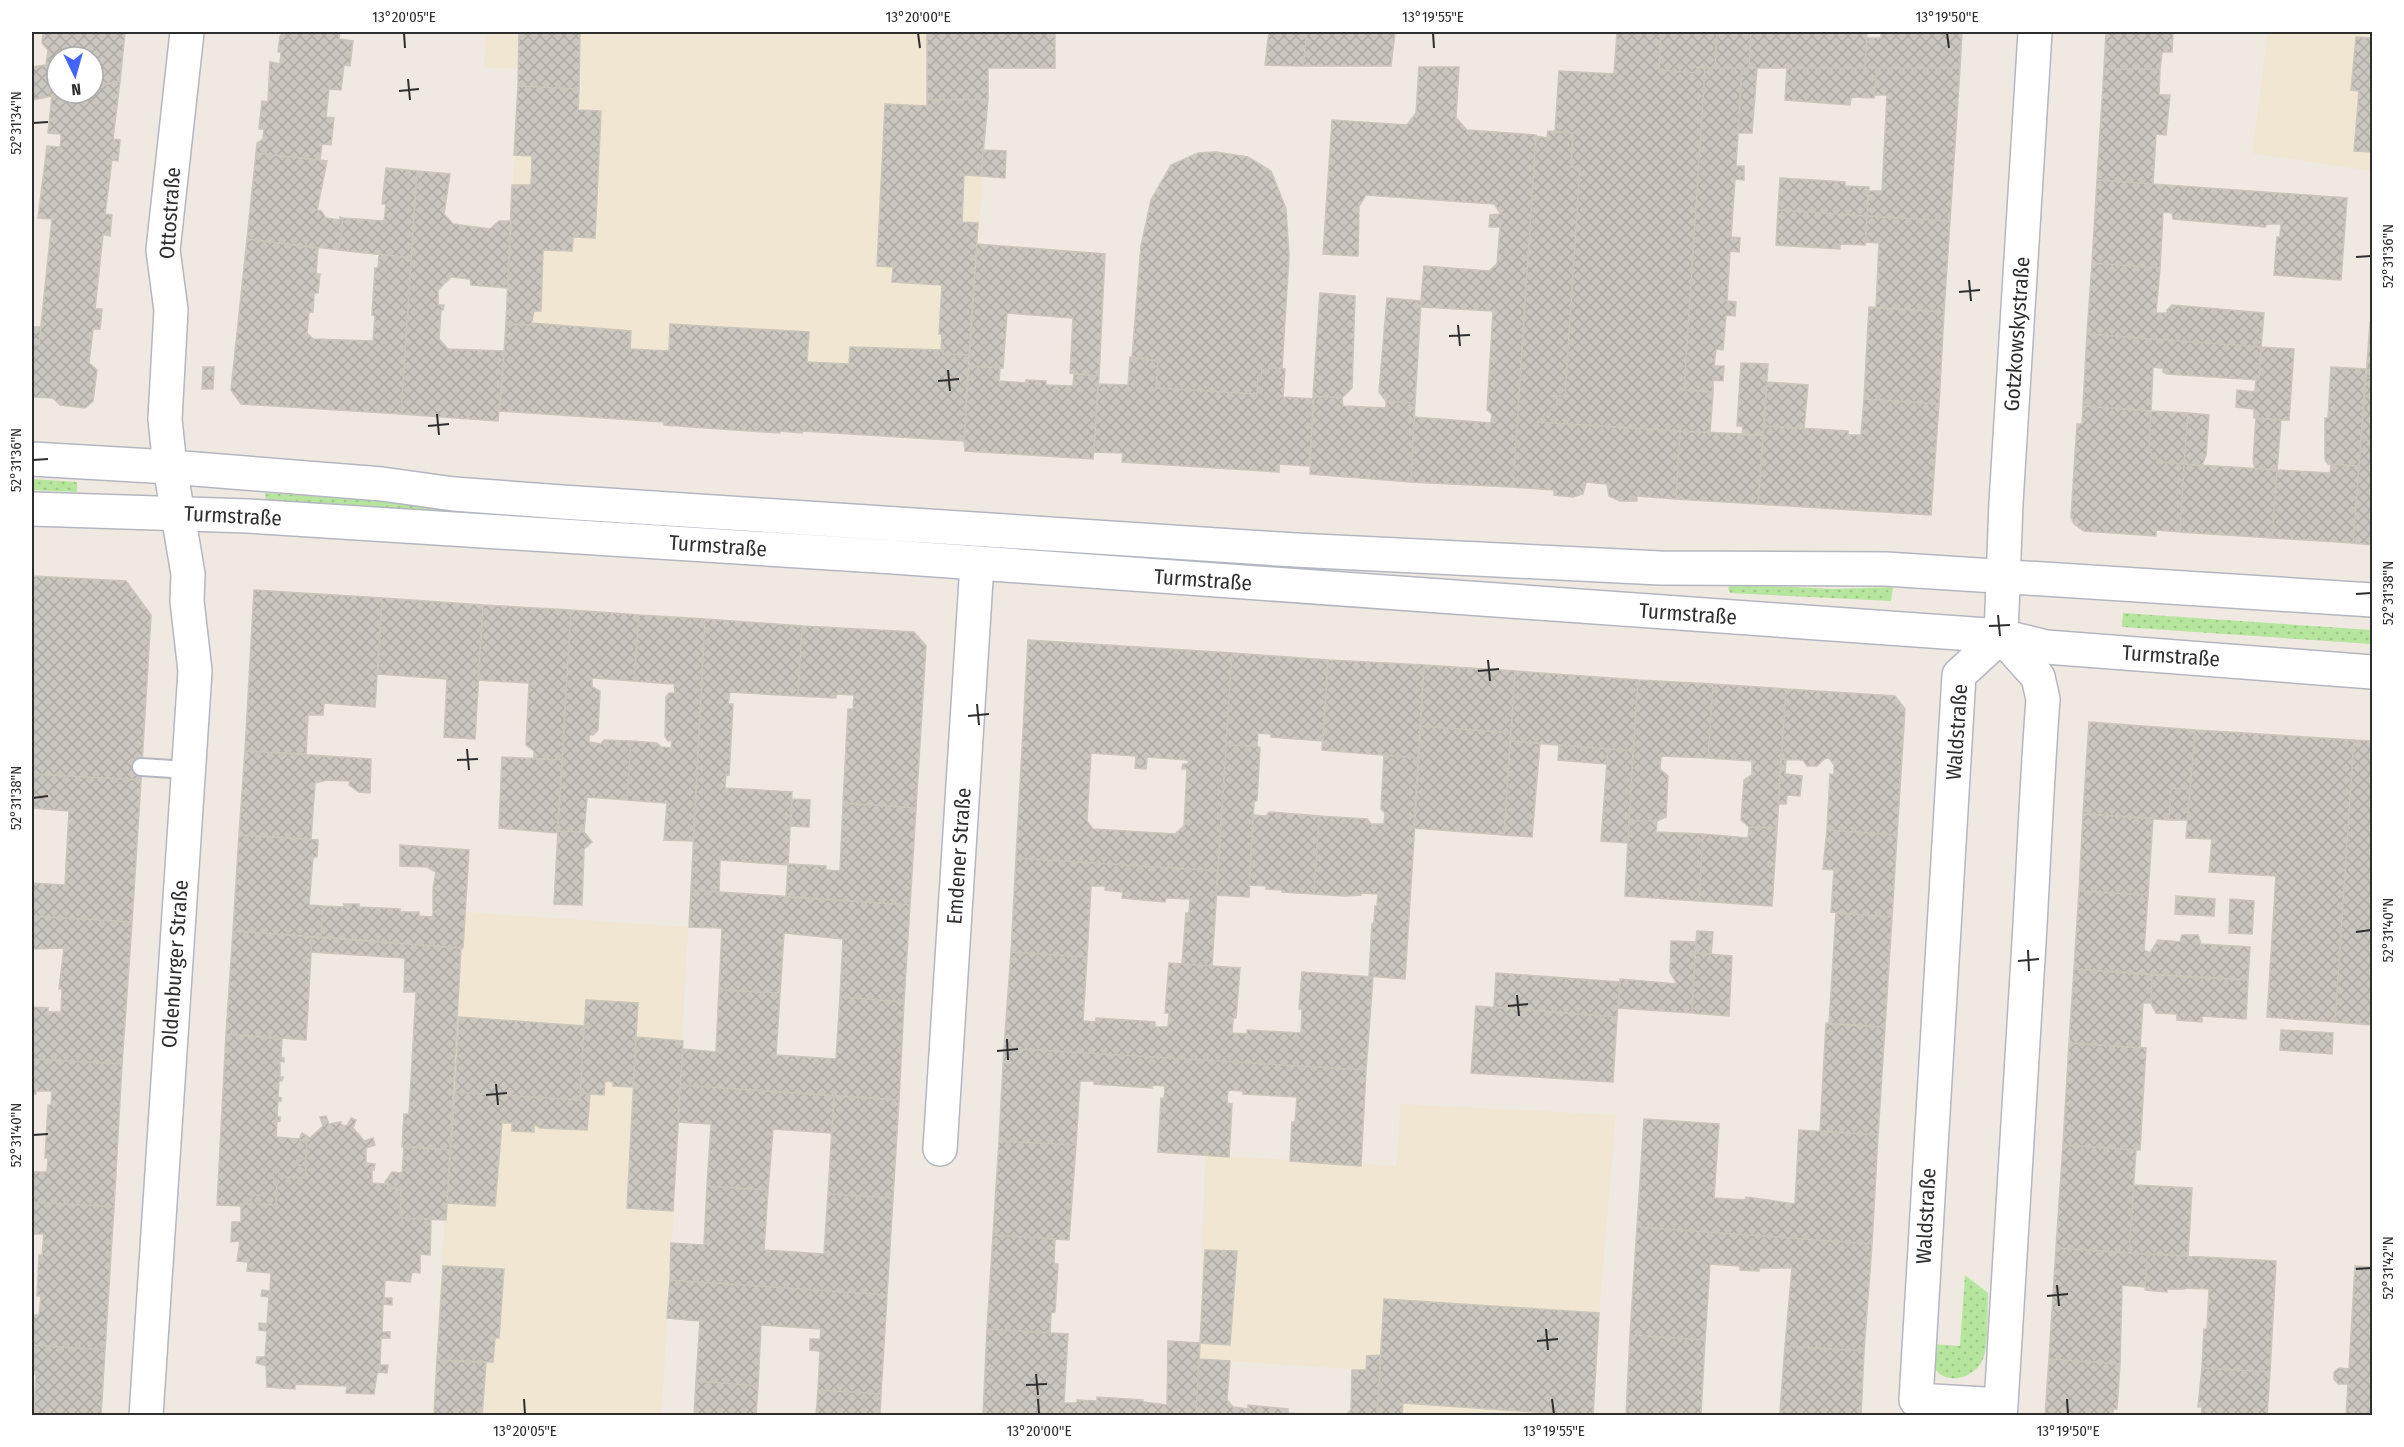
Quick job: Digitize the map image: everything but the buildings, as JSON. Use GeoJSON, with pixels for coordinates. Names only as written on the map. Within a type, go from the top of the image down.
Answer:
{"type":"FeatureCollection","features":[{"type":"Feature","properties":{"kind":"main road","name":"Ottostraße"},"geometry":{"type":"LineString","coordinates":[[179,513],[170,467],[165,419],[171,310],[164,250],[187,32]]}},
{"type":"Feature","properties":{"kind":"main road","name":"Gotzkowskystraße"},"geometry":{"type":"LineString","coordinates":[[2001,636],[2006,503],[2035,32]]}},
{"type":"Feature","properties":{"kind":"main road","name":"Turmstraße"},"geometry":{"type":"LineString","coordinates":[[32,459],[170,467],[382,484],[454,494],[562,502],[1295,550],[1699,569],[1886,568],[2373,600]]}},
{"type":"Feature","properties":{"kind":"main road","name":"Turmstraße"},"geometry":{"type":"LineString","coordinates":[[32,509],[179,513],[977,564],[2001,636],[2046,647],[2373,672]]}},
{"type":"Feature","properties":{"kind":"main road","name":"Oldenburger Straße"},"geometry":{"type":"LineString","coordinates":[[146,1416],[195,671],[188,601],[188,574],[179,513]]}},
{"type":"Feature","properties":{"kind":"main road","name":"Emdener Straße"},"geometry":{"type":"LineString","coordinates":[[940,1149],[977,564]]}},
{"type":"Feature","properties":{"kind":"main road"},"geometry":{"type":"LineString","coordinates":[[1695,615],[1699,569]]}},
{"type":"Feature","properties":{"kind":"main road","name":"Waldstraße"},"geometry":{"type":"LineString","coordinates":[[2001,636],[2038,677],[2043,699],[2000,1410],[1916,1400],[1959,675],[2001,636]]}},
{"type":"Feature","properties":{"kind":"lane"},"geometry":{"type":"LineString","coordinates":[[141,767],[188,770]]}},
{"type":"Feature","properties":{"kind":"shaded area"},"geometry":{"type":"Polygon","coordinates":[[[486,32],[1055,32],[1055,68],[988,68],[988,99],[964,441],[802,431],[802,433],[780,433],[664,425],[664,422],[500,411],[519,69],[484,67],[486,32]]]}},
{"type":"Feature","properties":{"kind":"shaded area"},"geometry":{"type":"Polygon","coordinates":[[[2268,32],[2372,32],[2372,171],[2252,153],[2268,32]]]}},
{"type":"Feature","properties":{"kind":"shaded area"},"geometry":{"type":"Polygon","coordinates":[[[465,912],[688,927],[661,1415],[432,1416],[465,912]]]}},
{"type":"Feature","properties":{"kind":"shaded area"},"geometry":{"type":"Polygon","coordinates":[[[1401,1104],[1616,1115],[1599,1313],[1593,1415],[1377,1415],[1380,1356],[1367,1356],[1366,1370],[1199,1359],[1205,1155],[1396,1166],[1401,1104]]]}},
{"type":"Feature","properties":{"kind":"green space"},"geometry":{"type":"Polygon","coordinates":[[[32,479],[77,482],[77,492],[32,490],[32,479]]]}},
{"type":"Feature","properties":{"kind":"green space"},"geometry":{"type":"Polygon","coordinates":[[[265,493],[838,530],[903,532],[903,548],[266,507],[265,493]]]}},
{"type":"Feature","properties":{"kind":"green space"},"geometry":{"type":"Polygon","coordinates":[[[1731,584],[1834,589],[1893,587],[1891,601],[1730,593],[1728,588],[1731,584]]]}},
{"type":"Feature","properties":{"kind":"green space"},"geometry":{"type":"Polygon","coordinates":[[[2123,613],[2372,630],[2372,644],[2122,627],[2123,613]]]}},
{"type":"Feature","properties":{"kind":"green space"},"geometry":{"type":"Polygon","coordinates":[[[1965,1275],[1988,1293],[1985,1353],[1979,1365],[1968,1375],[1960,1378],[1946,1377],[1934,1367],[1932,1344],[1960,1346],[1965,1275]]]}}]}
